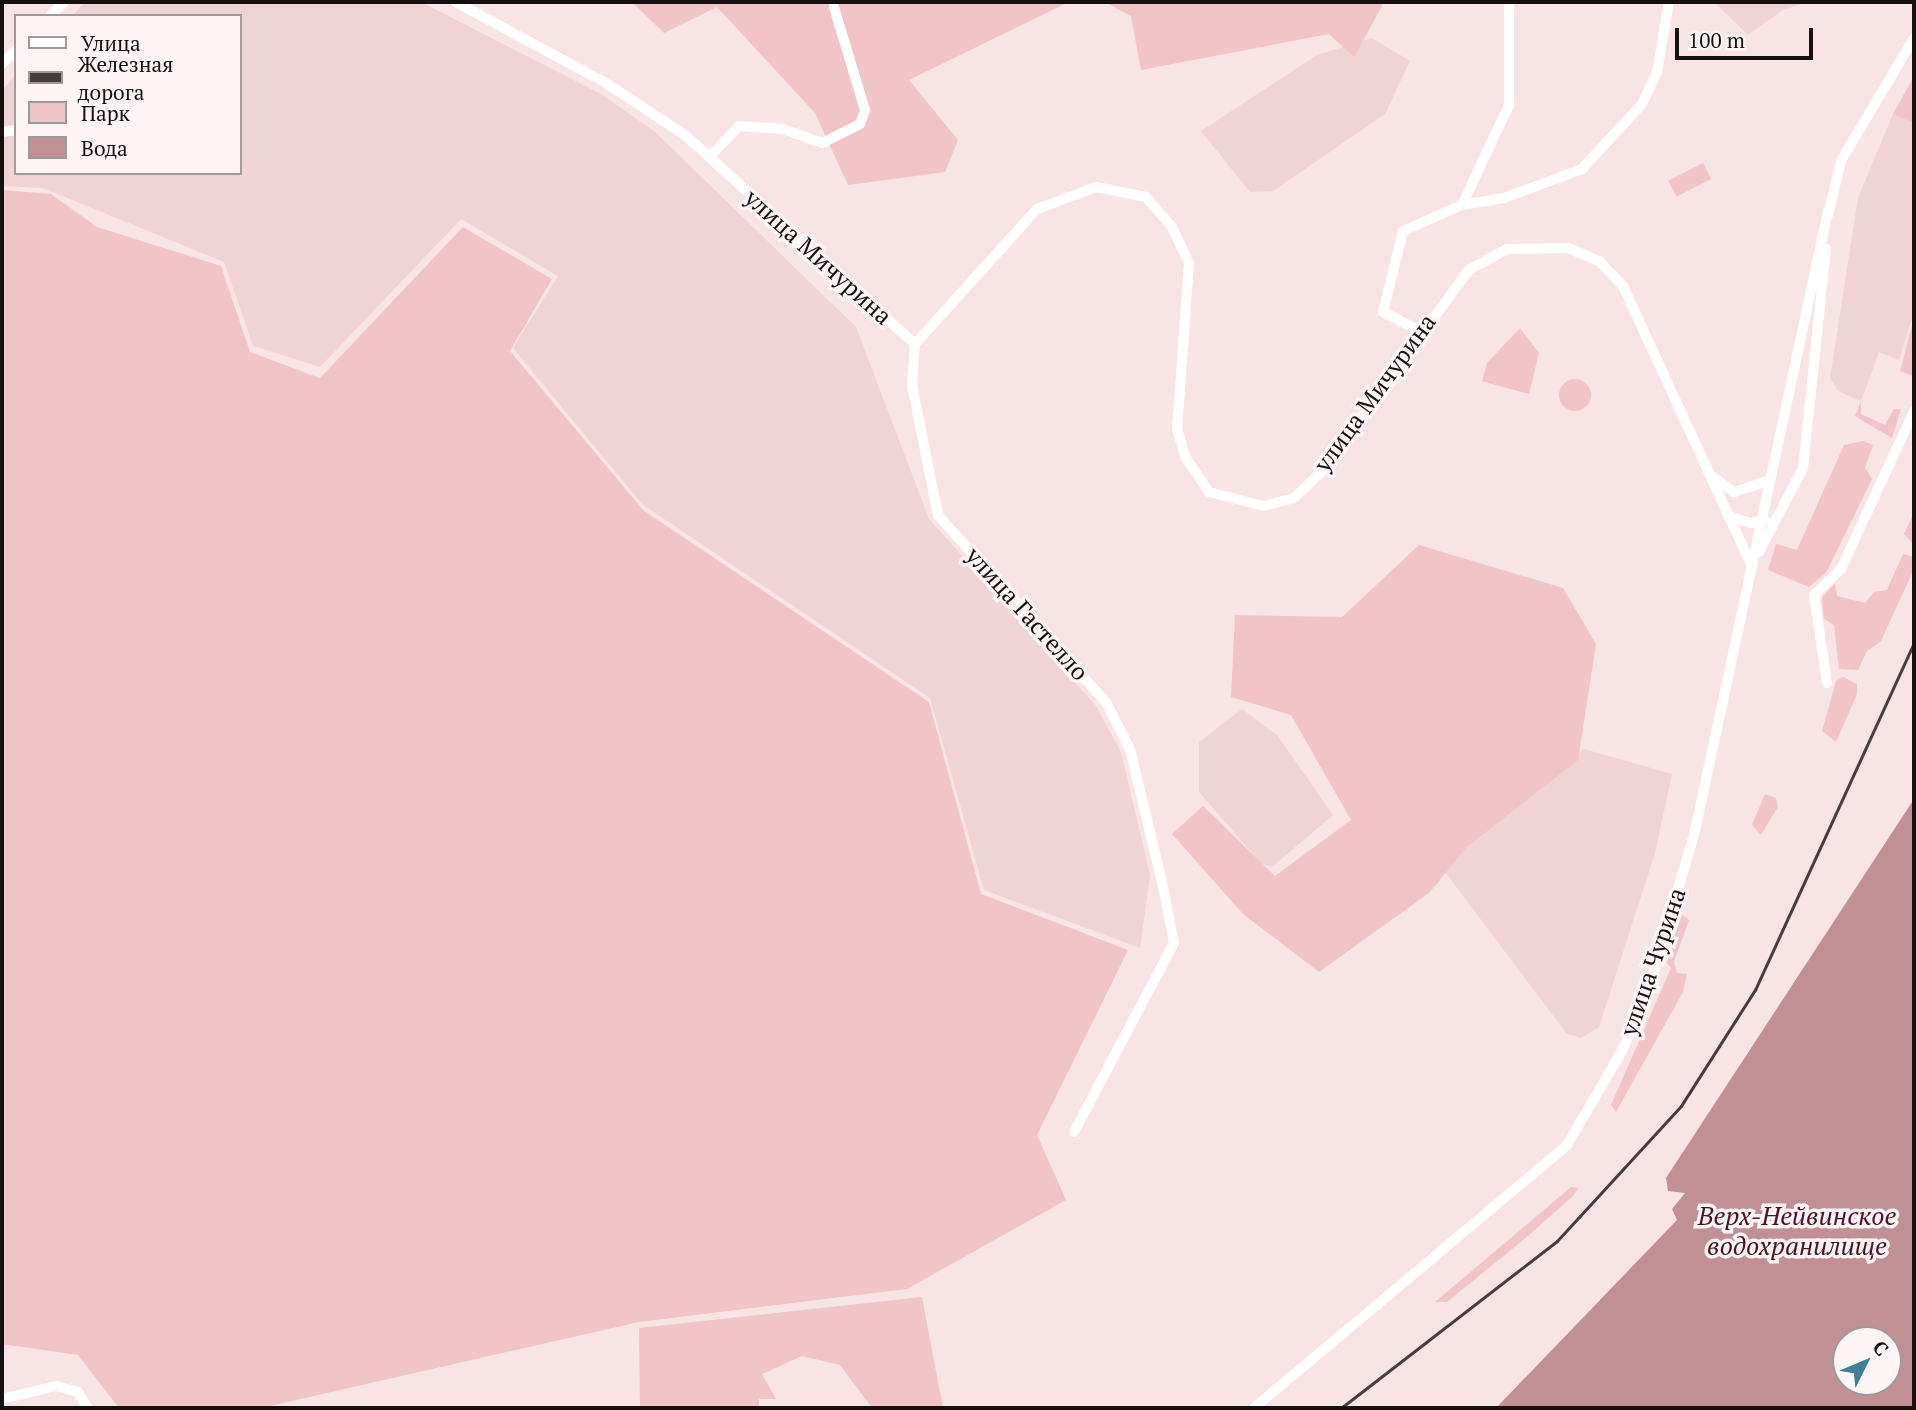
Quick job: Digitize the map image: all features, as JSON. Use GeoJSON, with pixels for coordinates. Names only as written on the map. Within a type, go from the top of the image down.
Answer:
{"type":"FeatureCollection","features":[{"type":"Feature","properties":{"kind":"street","name":"улица Мичурина"},"geometry":{"type":"LineString","coordinates":[[456,2],[606,83],[709,157],[915,344],[1037,209],[1096,187],[1146,197],[1172,227],[1189,263],[1177,429],[1186,458],[1209,492],[1264,506],[1294,498],[1321,472],[1458,281],[1492,255],[1541,244],[1599,261],[1623,286],[1704,469],[1752,567]]}},
{"type":"Feature","properties":{"kind":"street"},"geometry":{"type":"LineString","coordinates":[[1462,205],[1509,106],[1509,2]]}},
{"type":"Feature","properties":{"kind":"street"},"geometry":{"type":"LineString","coordinates":[[1420,331],[1383,313],[1403,231],[1462,205],[1551,184],[1582,169],[1614,139],[1642,104],[1657,72],[1669,2]]}},
{"type":"Feature","properties":{"kind":"street"},"geometry":{"type":"LineString","coordinates":[[709,157],[739,125],[783,129],[822,143],[860,124],[865,110],[834,7]]}},
{"type":"Feature","properties":{"kind":"street"},"geometry":{"type":"LineString","coordinates":[[1752,567],[1798,487],[1807,449],[1824,309],[1828,211],[1841,161],[1914,38]]}},
{"type":"Feature","properties":{"kind":"street","name":"улица Чурина"},"geometry":{"type":"LineString","coordinates":[[1254,1408],[1535,1175],[1567,1145],[1594,1104],[1657,964],[1745,613],[1768,481],[1810,303],[1828,211]]}},
{"type":"Feature","properties":{"kind":"street"},"geometry":{"type":"LineString","coordinates":[[1810,303],[1818,300],[1824,309]]}},
{"type":"Feature","properties":{"kind":"street","name":"улица Гастелло"},"geometry":{"type":"LineString","coordinates":[[915,344],[912,385],[938,514],[1106,702],[1130,749],[1162,883],[1174,943],[1074,1132]]}},
{"type":"Feature","properties":{"kind":"street"},"geometry":{"type":"LineString","coordinates":[[1827,683],[1814,595],[1841,569],[1914,411]]}},
{"type":"Feature","properties":{"kind":"street"},"geometry":{"type":"LineString","coordinates":[[1704,469],[1734,492],[1768,481]]}},
{"type":"Feature","properties":{"kind":"street"},"geometry":{"type":"LineString","coordinates":[[1728,516],[1760,522],[1783,510]]}},
{"type":"Feature","properties":{"kind":"street"},"geometry":{"type":"LineString","coordinates":[[2,1399],[56,1386],[78,1392],[88,1408]]}},
{"type":"Feature","properties":{"kind":"shaded area"},"geometry":{"type":"Polygon","coordinates":[[[85,2],[421,2],[601,94],[655,132],[856,327],[929,519],[1096,706],[1121,752],[1150,875],[1140,948],[984,890],[930,698],[642,504],[513,348],[558,276],[461,219],[320,367],[253,346],[224,262],[43,188],[2,186],[2,90],[14,77],[14,175],[242,175],[242,14],[74,14],[85,2]]]}},
{"type":"Feature","properties":{"kind":"shaded area"},"geometry":{"type":"Polygon","coordinates":[[[1714,2],[1807,2],[1783,10],[1748,35],[1714,2]]]}},
{"type":"Feature","properties":{"kind":"shaded area"},"geometry":{"type":"Polygon","coordinates":[[[1372,38],[1410,61],[1385,114],[1273,191],[1250,192],[1201,131],[1317,55],[1372,38]]]}},
{"type":"Feature","properties":{"kind":"shaded area"},"geometry":{"type":"Polygon","coordinates":[[[1893,114],[1914,123],[1914,312],[1899,360],[1879,352],[1861,401],[1838,391],[1830,378],[1858,198],[1893,114]]]}},
{"type":"Feature","properties":{"kind":"shaded area"},"geometry":{"type":"Polygon","coordinates":[[[1242,709],[1277,735],[1333,815],[1272,867],[1261,863],[1199,792],[1199,742],[1242,709]]]}},
{"type":"Feature","properties":{"kind":"shaded area"},"geometry":{"type":"Polygon","coordinates":[[[1584,749],[1672,774],[1655,853],[1599,1027],[1581,1038],[1567,1034],[1442,868],[1584,749]]]}},
{"type":"Feature","properties":{"kind":"green space"},"geometry":{"type":"Polygon","coordinates":[[[632,2],[1069,2],[909,80],[958,140],[945,172],[848,185],[815,113],[717,7],[664,33],[632,2]]]}},
{"type":"Feature","properties":{"kind":"green space"},"geometry":{"type":"Polygon","coordinates":[[[1105,2],[1381,2],[1382,6],[1354,57],[1329,34],[1141,70],[1131,16],[1105,2]]]}},
{"type":"Feature","properties":{"kind":"green space"},"geometry":{"type":"Polygon","coordinates":[[[1914,76],[1914,123],[1893,114],[1914,76]]]}},
{"type":"Feature","properties":{"kind":"green space"},"geometry":{"type":"Polygon","coordinates":[[[1703,163],[1711,179],[1676,197],[1668,181],[1703,163]]]}},
{"type":"Feature","properties":{"kind":"green space"},"geometry":{"type":"Polygon","coordinates":[[[2,190],[51,194],[97,227],[221,266],[250,352],[320,378],[463,227],[552,279],[510,351],[643,510],[929,702],[981,894],[1128,950],[1037,1135],[1066,1200],[907,1289],[639,1322],[261,1408],[119,1408],[78,1355],[2,1344],[2,190]]]}},
{"type":"Feature","properties":{"kind":"green space"},"geometry":{"type":"Polygon","coordinates":[[[1914,318],[1914,376],[1900,371],[1914,318]]]}},
{"type":"Feature","properties":{"kind":"green space"},"geometry":{"type":"Polygon","coordinates":[[[1520,328],[1539,353],[1529,394],[1482,381],[1487,363],[1520,328]]]}},
{"type":"Feature","properties":{"kind":"green space"},"geometry":{"type":"Polygon","coordinates":[[[1575,379],[1586,384],[1591,395],[1586,406],[1575,411],[1564,406],[1559,395],[1564,384],[1575,379]]]}},
{"type":"Feature","properties":{"kind":"green space"},"geometry":{"type":"Polygon","coordinates":[[[1861,401],[1861,414],[1885,425],[1894,409],[1901,409],[1892,438],[1855,416],[1861,401]]]}},
{"type":"Feature","properties":{"kind":"green space"},"geometry":{"type":"Polygon","coordinates":[[[1863,441],[1873,445],[1865,468],[1872,479],[1826,573],[1809,587],[1768,570],[1776,544],[1797,550],[1844,445],[1863,441]]]}},
{"type":"Feature","properties":{"kind":"green space"},"geometry":{"type":"Polygon","coordinates":[[[1914,512],[1914,545],[1904,534],[1914,512]]]}},
{"type":"Feature","properties":{"kind":"green space"},"geometry":{"type":"Polygon","coordinates":[[[1419,545],[1563,588],[1596,644],[1578,760],[1467,847],[1429,893],[1319,972],[1243,914],[1172,834],[1203,806],[1275,876],[1351,820],[1291,715],[1231,697],[1235,615],[1342,617],[1419,545]]]}},
{"type":"Feature","properties":{"kind":"green space"},"geometry":{"type":"Polygon","coordinates":[[[1903,554],[1914,557],[1914,569],[1881,641],[1867,651],[1858,670],[1839,669],[1834,625],[1824,619],[1822,598],[1835,583],[1837,596],[1865,603],[1874,592],[1887,590],[1903,554]]]}},
{"type":"Feature","properties":{"kind":"green space"},"geometry":{"type":"Polygon","coordinates":[[[1843,677],[1857,684],[1857,694],[1836,742],[1822,731],[1836,681],[1843,677]]]}},
{"type":"Feature","properties":{"kind":"green space"},"geometry":{"type":"Polygon","coordinates":[[[1765,794],[1776,798],[1778,807],[1761,835],[1752,825],[1765,794]]]}},
{"type":"Feature","properties":{"kind":"green space"},"geometry":{"type":"Polygon","coordinates":[[[1680,913],[1689,920],[1674,962],[1677,973],[1687,974],[1683,992],[1616,1112],[1611,1105],[1671,968],[1667,963],[1680,913]]]}},
{"type":"Feature","properties":{"kind":"green space"},"geometry":{"type":"Polygon","coordinates":[[[1571,1187],[1578,1188],[1572,1197],[1522,1241],[1447,1302],[1435,1302],[1571,1187]]]}},
{"type":"Feature","properties":{"kind":"green space"},"geometry":{"type":"Polygon","coordinates":[[[922,1297],[943,1408],[872,1408],[840,1365],[802,1356],[762,1374],[776,1399],[759,1399],[759,1407],[640,1408],[639,1328],[922,1297]]]}},
{"type":"Feature","properties":{"kind":"water","name":"Верх-Нейвинское водохранилище"},"geometry":{"type":"Polygon","coordinates":[[[1914,799],[1914,1408],[1496,1408],[1677,1220],[1672,1209],[1685,1193],[1668,1191],[1666,1178],[1914,799]]]}},
{"type":"Feature","properties":{"kind":"railway"},"geometry":{"type":"LineString","coordinates":[[1341,1408],[1557,1241],[1681,1106],[1755,990],[1914,642]]}}]}
